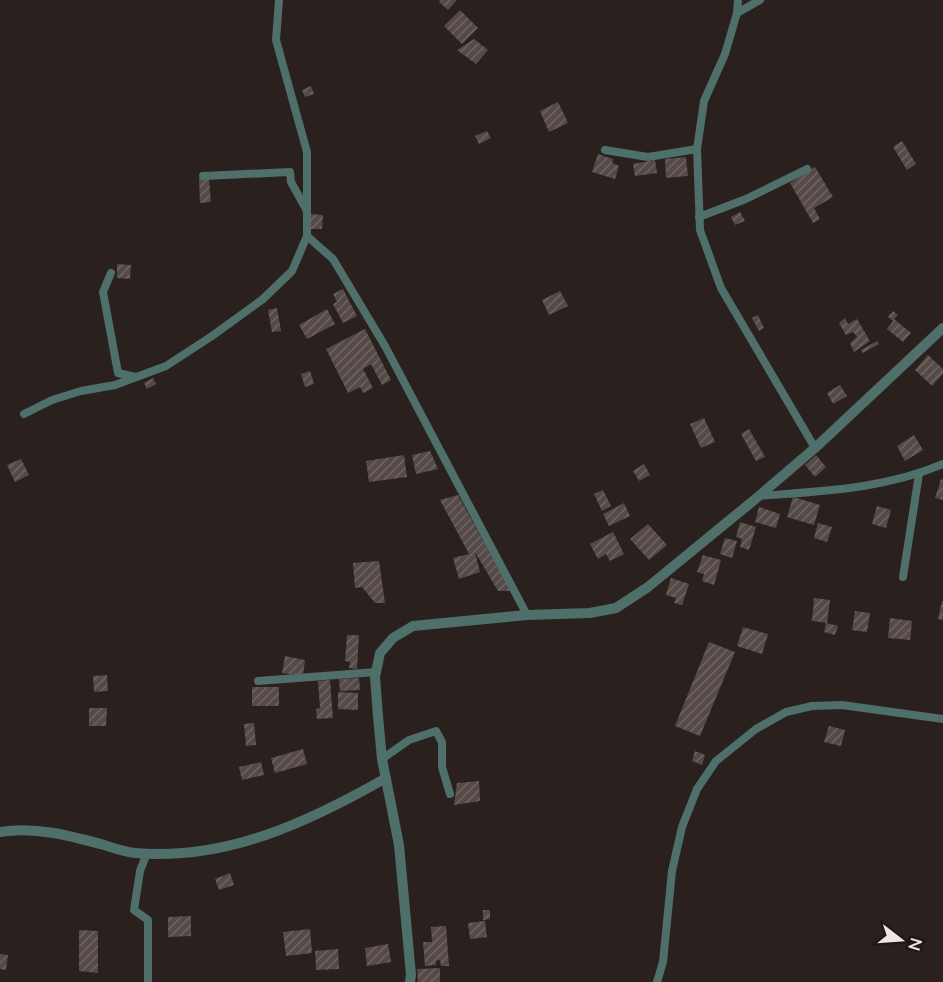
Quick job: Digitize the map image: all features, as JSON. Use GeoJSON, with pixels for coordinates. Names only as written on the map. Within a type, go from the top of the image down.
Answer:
{"type":"FeatureCollection","features":[{"type":"Feature","properties":{"kind":"street"},"geometry":{"type":"LineString","coordinates":[[24,414],[52,400],[140,377],[175,360],[263,299],[292,271],[307,236],[307,152],[276,40],[279,0]]}},
{"type":"Feature","properties":{"kind":"street"},"geometry":{"type":"LineString","coordinates":[[738,0],[737,13],[725,54],[704,101],[697,149],[700,230],[721,288],[815,448]]}},
{"type":"Feature","properties":{"kind":"street"},"geometry":{"type":"LineString","coordinates":[[737,13],[760,0]]}},
{"type":"Feature","properties":{"kind":"street"},"geometry":{"type":"LineString","coordinates":[[605,150],[648,157],[697,149]]}},
{"type":"Feature","properties":{"kind":"street"},"geometry":{"type":"LineString","coordinates":[[699,217],[746,199],[807,170]]}},
{"type":"Feature","properties":{"kind":"street"},"geometry":{"type":"LineString","coordinates":[[203,176],[290,172],[291,182],[307,212]]}},
{"type":"Feature","properties":{"kind":"street"},"geometry":{"type":"LineString","coordinates":[[307,236],[333,259],[385,346],[527,615]]}},
{"type":"Feature","properties":{"kind":"street"},"geometry":{"type":"LineString","coordinates":[[111,273],[103,292],[118,373],[140,377]]}},
{"type":"Feature","properties":{"kind":"street"},"geometry":{"type":"LineString","coordinates":[[410,982],[399,845],[382,759],[376,672],[380,653],[393,638],[413,626],[527,615],[590,614],[616,608],[648,587],[759,496],[815,448],[943,328]]}},
{"type":"Feature","properties":{"kind":"street"},"geometry":{"type":"LineString","coordinates":[[759,496],[851,489],[919,474],[943,464]]}},
{"type":"Feature","properties":{"kind":"street"},"geometry":{"type":"LineString","coordinates":[[903,577],[919,474]]}},
{"type":"Feature","properties":{"kind":"street"},"geometry":{"type":"LineString","coordinates":[[258,681],[376,672]]}},
{"type":"Feature","properties":{"kind":"street"},"geometry":{"type":"LineString","coordinates":[[657,982],[663,962],[672,871],[682,827],[697,789],[716,761],[756,729],[786,712],[812,706],[842,705],[943,719]]}},
{"type":"Feature","properties":{"kind":"street"},"geometry":{"type":"LineString","coordinates":[[382,759],[409,740],[436,731],[442,742],[442,767],[450,794]]}},
{"type":"Feature","properties":{"kind":"street"},"geometry":{"type":"LineString","coordinates":[[0,832],[53,833],[134,853],[215,850],[282,830],[386,778]]}},
{"type":"Feature","properties":{"kind":"street"},"geometry":{"type":"LineString","coordinates":[[147,853],[140,872],[134,910],[148,920],[148,982]]}},
{"type":"Feature","properties":{"kind":"building"},"geometry":{"type":"Polygon","coordinates":[[[457,0],[448,10],[439,2],[457,0]]]}},
{"type":"Feature","properties":{"kind":"building"},"geometry":{"type":"Polygon","coordinates":[[[460,10],[478,28],[462,44],[444,26],[460,10]]]}},
{"type":"Feature","properties":{"kind":"building"},"geometry":{"type":"Polygon","coordinates":[[[474,39],[488,50],[476,64],[457,50],[474,39]]]}},
{"type":"Feature","properties":{"kind":"building"},"geometry":{"type":"Polygon","coordinates":[[[311,86],[314,94],[305,97],[302,90],[311,86]]]}},
{"type":"Feature","properties":{"kind":"building"},"geometry":{"type":"Polygon","coordinates":[[[558,102],[568,123],[549,132],[540,111],[558,102]]]}},
{"type":"Feature","properties":{"kind":"building"},"geometry":{"type":"Polygon","coordinates":[[[487,131],[491,138],[479,144],[475,136],[487,131]]]}},
{"type":"Feature","properties":{"kind":"building"},"geometry":{"type":"Polygon","coordinates":[[[902,141],[916,164],[907,170],[893,147],[902,141]]]}},
{"type":"Feature","properties":{"kind":"building"},"geometry":{"type":"Polygon","coordinates":[[[598,154],[613,159],[612,163],[619,166],[615,179],[592,172],[598,154]]]}},
{"type":"Feature","properties":{"kind":"building"},"geometry":{"type":"Polygon","coordinates":[[[686,157],[688,176],[666,178],[665,159],[686,157]]]}},
{"type":"Feature","properties":{"kind":"building"},"geometry":{"type":"Polygon","coordinates":[[[655,160],[657,173],[635,176],[633,164],[655,160]]]}},
{"type":"Feature","properties":{"kind":"building"},"geometry":{"type":"Polygon","coordinates":[[[815,167],[833,197],[814,208],[820,219],[813,223],[790,183],[815,167]]]}},
{"type":"Feature","properties":{"kind":"building"},"geometry":{"type":"Polygon","coordinates":[[[199,179],[209,179],[211,202],[200,203],[199,179]]]}},
{"type":"Feature","properties":{"kind":"building"},"geometry":{"type":"Polygon","coordinates":[[[740,212],[745,221],[735,225],[731,217],[740,212]]]}},
{"type":"Feature","properties":{"kind":"building"},"geometry":{"type":"Polygon","coordinates":[[[311,214],[323,215],[322,229],[310,229],[311,214]]]}},
{"type":"Feature","properties":{"kind":"building"},"geometry":{"type":"Polygon","coordinates":[[[117,264],[131,265],[130,279],[117,278],[117,264]]]}},
{"type":"Feature","properties":{"kind":"building"},"geometry":{"type":"Polygon","coordinates":[[[343,289],[357,316],[343,323],[333,304],[337,302],[333,294],[343,289]]]}},
{"type":"Feature","properties":{"kind":"building"},"geometry":{"type":"Polygon","coordinates":[[[560,291],[568,306],[549,315],[542,300],[560,291]]]}},
{"type":"Feature","properties":{"kind":"building"},"geometry":{"type":"Polygon","coordinates":[[[277,308],[281,331],[272,332],[268,310],[277,308]]]}},
{"type":"Feature","properties":{"kind":"building"},"geometry":{"type":"Polygon","coordinates":[[[327,309],[335,324],[307,339],[299,325],[327,309]]]}},
{"type":"Feature","properties":{"kind":"building"},"geometry":{"type":"Polygon","coordinates":[[[893,311],[898,315],[894,319],[911,333],[903,342],[887,329],[893,321],[888,317],[893,311]]]}},
{"type":"Feature","properties":{"kind":"building"},"geometry":{"type":"Polygon","coordinates":[[[758,315],[764,328],[759,331],[752,318],[758,315]]]}},
{"type":"Feature","properties":{"kind":"building"},"geometry":{"type":"Polygon","coordinates":[[[845,318],[848,324],[857,319],[870,341],[854,352],[850,343],[857,337],[853,332],[846,335],[839,323],[845,318]]]}},
{"type":"Feature","properties":{"kind":"building"},"geometry":{"type":"Polygon","coordinates":[[[365,329],[391,380],[382,385],[371,364],[363,369],[373,388],[363,393],[360,387],[348,393],[326,349],[365,329]]]}},
{"type":"Feature","properties":{"kind":"building"},"geometry":{"type":"Polygon","coordinates":[[[877,341],[879,344],[863,353],[861,350],[877,341]]]}},
{"type":"Feature","properties":{"kind":"building"},"geometry":{"type":"Polygon","coordinates":[[[928,355],[943,369],[943,374],[932,386],[915,370],[928,355]]]}},
{"type":"Feature","properties":{"kind":"building"},"geometry":{"type":"Polygon","coordinates":[[[310,371],[314,384],[305,387],[301,374],[310,371]]]}},
{"type":"Feature","properties":{"kind":"building"},"geometry":{"type":"Polygon","coordinates":[[[153,378],[156,384],[147,389],[144,383],[153,378]]]}},
{"type":"Feature","properties":{"kind":"building"},"geometry":{"type":"Polygon","coordinates":[[[840,385],[847,396],[833,404],[827,393],[840,385]]]}},
{"type":"Feature","properties":{"kind":"building"},"geometry":{"type":"Polygon","coordinates":[[[704,418],[715,442],[701,448],[690,424],[704,418]]]}},
{"type":"Feature","properties":{"kind":"building"},"geometry":{"type":"Polygon","coordinates":[[[749,429],[765,457],[756,461],[741,434],[749,429]]]}},
{"type":"Feature","properties":{"kind":"building"},"geometry":{"type":"Polygon","coordinates":[[[914,435],[923,450],[905,461],[897,446],[914,435]]]}},
{"type":"Feature","properties":{"kind":"building"},"geometry":{"type":"Polygon","coordinates":[[[430,451],[438,469],[416,474],[412,455],[430,451]]]}},
{"type":"Feature","properties":{"kind":"building"},"geometry":{"type":"Polygon","coordinates":[[[404,455],[407,477],[369,482],[366,461],[404,455]]]}},
{"type":"Feature","properties":{"kind":"building"},"geometry":{"type":"Polygon","coordinates":[[[816,455],[826,467],[815,477],[805,465],[816,455]]]}},
{"type":"Feature","properties":{"kind":"building"},"geometry":{"type":"Polygon","coordinates":[[[21,459],[29,475],[15,482],[7,465],[21,459]]]}},
{"type":"Feature","properties":{"kind":"building"},"geometry":{"type":"Polygon","coordinates":[[[644,464],[650,475],[639,481],[633,471],[644,464]]]}},
{"type":"Feature","properties":{"kind":"building"},"geometry":{"type":"Polygon","coordinates":[[[941,479],[943,480],[943,500],[935,498],[941,479]]]}},
{"type":"Feature","properties":{"kind":"building"},"geometry":{"type":"Polygon","coordinates":[[[603,490],[611,506],[602,511],[594,494],[603,490]]]}},
{"type":"Feature","properties":{"kind":"building"},"geometry":{"type":"Polygon","coordinates":[[[458,495],[511,591],[498,591],[475,552],[480,572],[459,579],[453,558],[469,554],[440,500],[458,495]]]}},
{"type":"Feature","properties":{"kind":"building"},"geometry":{"type":"Polygon","coordinates":[[[793,497],[820,505],[814,525],[787,517],[793,497]]]}},
{"type":"Feature","properties":{"kind":"building"},"geometry":{"type":"Polygon","coordinates":[[[624,503],[630,516],[609,526],[603,514],[624,503]]]}},
{"type":"Feature","properties":{"kind":"building"},"geometry":{"type":"Polygon","coordinates":[[[877,506],[891,510],[886,528],[872,524],[877,506]]]}},
{"type":"Feature","properties":{"kind":"building"},"geometry":{"type":"Polygon","coordinates":[[[759,507],[780,514],[776,528],[755,522],[759,507]]]}},
{"type":"Feature","properties":{"kind":"building"},"geometry":{"type":"Polygon","coordinates":[[[740,522],[756,527],[749,550],[740,547],[742,539],[736,537],[740,522]]]}},
{"type":"Feature","properties":{"kind":"building"},"geometry":{"type":"Polygon","coordinates":[[[818,523],[832,527],[827,542],[814,538],[818,523]]]}},
{"type":"Feature","properties":{"kind":"building"},"geometry":{"type":"Polygon","coordinates":[[[648,524],[667,545],[649,560],[630,539],[648,524]]]}},
{"type":"Feature","properties":{"kind":"building"},"geometry":{"type":"Polygon","coordinates":[[[613,532],[624,554],[610,561],[606,554],[598,559],[590,544],[613,532]]]}},
{"type":"Feature","properties":{"kind":"building"},"geometry":{"type":"Polygon","coordinates":[[[725,538],[737,541],[732,558],[720,554],[725,538]]]}},
{"type":"Feature","properties":{"kind":"building"},"geometry":{"type":"Polygon","coordinates":[[[703,555],[721,560],[714,585],[702,581],[704,574],[697,572],[703,555]]]}},
{"type":"Feature","properties":{"kind":"building"},"geometry":{"type":"Polygon","coordinates":[[[379,561],[385,603],[375,603],[362,587],[355,588],[353,563],[379,561]]]}},
{"type":"Feature","properties":{"kind":"building"},"geometry":{"type":"Polygon","coordinates":[[[671,578],[689,584],[682,605],[674,603],[676,598],[666,595],[671,578]]]}},
{"type":"Feature","properties":{"kind":"building"},"geometry":{"type":"Polygon","coordinates":[[[814,598],[830,600],[827,623],[812,621],[814,598]]]}},
{"type":"Feature","properties":{"kind":"building"},"geometry":{"type":"Polygon","coordinates":[[[943,601],[943,620],[938,619],[943,601]]]}},
{"type":"Feature","properties":{"kind":"building"},"geometry":{"type":"Polygon","coordinates":[[[855,611],[870,613],[867,632],[852,630],[855,611]]]}},
{"type":"Feature","properties":{"kind":"building"},"geometry":{"type":"Polygon","coordinates":[[[890,618],[912,621],[910,640],[888,638],[890,618]]]}},
{"type":"Feature","properties":{"kind":"building"},"geometry":{"type":"Polygon","coordinates":[[[826,623],[838,626],[835,635],[824,632],[826,623]]]}},
{"type":"Feature","properties":{"kind":"building"},"geometry":{"type":"Polygon","coordinates":[[[743,627],[768,634],[762,654],[737,646],[743,627]]]}},
{"type":"Feature","properties":{"kind":"building"},"geometry":{"type":"Polygon","coordinates":[[[347,635],[359,635],[357,669],[349,668],[350,662],[345,661],[347,635]]]}},
{"type":"Feature","properties":{"kind":"building"},"geometry":{"type":"Polygon","coordinates":[[[709,642],[735,652],[700,736],[675,726],[709,642]]]}},
{"type":"Feature","properties":{"kind":"building"},"geometry":{"type":"Polygon","coordinates":[[[285,656],[305,660],[303,676],[282,673],[285,656]]]}},
{"type":"Feature","properties":{"kind":"building"},"geometry":{"type":"Polygon","coordinates":[[[107,675],[108,691],[94,692],[93,676],[107,675]]]}},
{"type":"Feature","properties":{"kind":"building"},"geometry":{"type":"Polygon","coordinates":[[[359,678],[360,690],[340,691],[339,679],[359,678]]]}},
{"type":"Feature","properties":{"kind":"building"},"geometry":{"type":"Polygon","coordinates":[[[330,680],[333,718],[317,719],[316,709],[320,708],[318,681],[330,680]]]}},
{"type":"Feature","properties":{"kind":"building"},"geometry":{"type":"Polygon","coordinates":[[[252,687],[279,687],[279,706],[252,706],[252,687]]]}},
{"type":"Feature","properties":{"kind":"building"},"geometry":{"type":"Polygon","coordinates":[[[338,692],[358,693],[358,710],[338,709],[338,692]]]}},
{"type":"Feature","properties":{"kind":"building"},"geometry":{"type":"Polygon","coordinates":[[[89,708],[107,708],[106,726],[89,726],[89,708]]]}},
{"type":"Feature","properties":{"kind":"building"},"geometry":{"type":"Polygon","coordinates":[[[254,723],[256,745],[246,746],[244,724],[254,723]]]}},
{"type":"Feature","properties":{"kind":"building"},"geometry":{"type":"Polygon","coordinates":[[[829,726],[845,730],[841,746],[824,742],[829,726]]]}},
{"type":"Feature","properties":{"kind":"building"},"geometry":{"type":"Polygon","coordinates":[[[303,749],[307,764],[275,773],[271,758],[303,749]]]}},
{"type":"Feature","properties":{"kind":"building"},"geometry":{"type":"Polygon","coordinates":[[[695,751],[705,755],[702,765],[692,761],[695,751]]]}},
{"type":"Feature","properties":{"kind":"building"},"geometry":{"type":"Polygon","coordinates":[[[261,762],[264,775],[242,780],[239,767],[261,762]]]}},
{"type":"Feature","properties":{"kind":"building"},"geometry":{"type":"Polygon","coordinates":[[[479,781],[480,801],[454,805],[457,783],[479,781]]]}},
{"type":"Feature","properties":{"kind":"building"},"geometry":{"type":"Polygon","coordinates":[[[230,873],[234,885],[219,890],[215,879],[230,873]]]}},
{"type":"Feature","properties":{"kind":"building"},"geometry":{"type":"Polygon","coordinates":[[[483,910],[490,910],[490,919],[483,920],[483,910]]]}},
{"type":"Feature","properties":{"kind":"building"},"geometry":{"type":"Polygon","coordinates":[[[191,916],[191,936],[168,937],[168,917],[191,916]]]}},
{"type":"Feature","properties":{"kind":"building"},"geometry":{"type":"Polygon","coordinates":[[[485,921],[487,937],[470,939],[468,923],[485,921]]]}},
{"type":"Feature","properties":{"kind":"building"},"geometry":{"type":"Polygon","coordinates":[[[446,926],[449,966],[441,966],[440,960],[436,961],[436,965],[425,966],[423,942],[432,942],[431,927],[446,926]]]}},
{"type":"Feature","properties":{"kind":"building"},"geometry":{"type":"Polygon","coordinates":[[[310,929],[312,953],[286,956],[283,932],[310,929]]]}},
{"type":"Feature","properties":{"kind":"building"},"geometry":{"type":"Polygon","coordinates":[[[79,930],[98,931],[98,973],[79,971],[79,930]]]}},
{"type":"Feature","properties":{"kind":"building"},"geometry":{"type":"Polygon","coordinates":[[[388,944],[391,962],[367,966],[365,948],[388,944]]]}},
{"type":"Feature","properties":{"kind":"building"},"geometry":{"type":"Polygon","coordinates":[[[338,949],[339,969],[316,970],[315,951],[338,949]]]}},
{"type":"Feature","properties":{"kind":"building"},"geometry":{"type":"Polygon","coordinates":[[[0,954],[8,955],[6,970],[0,969],[0,954]]]}},
{"type":"Feature","properties":{"kind":"building"},"geometry":{"type":"Polygon","coordinates":[[[440,968],[440,982],[418,982],[417,969],[440,968]]]}}]}
